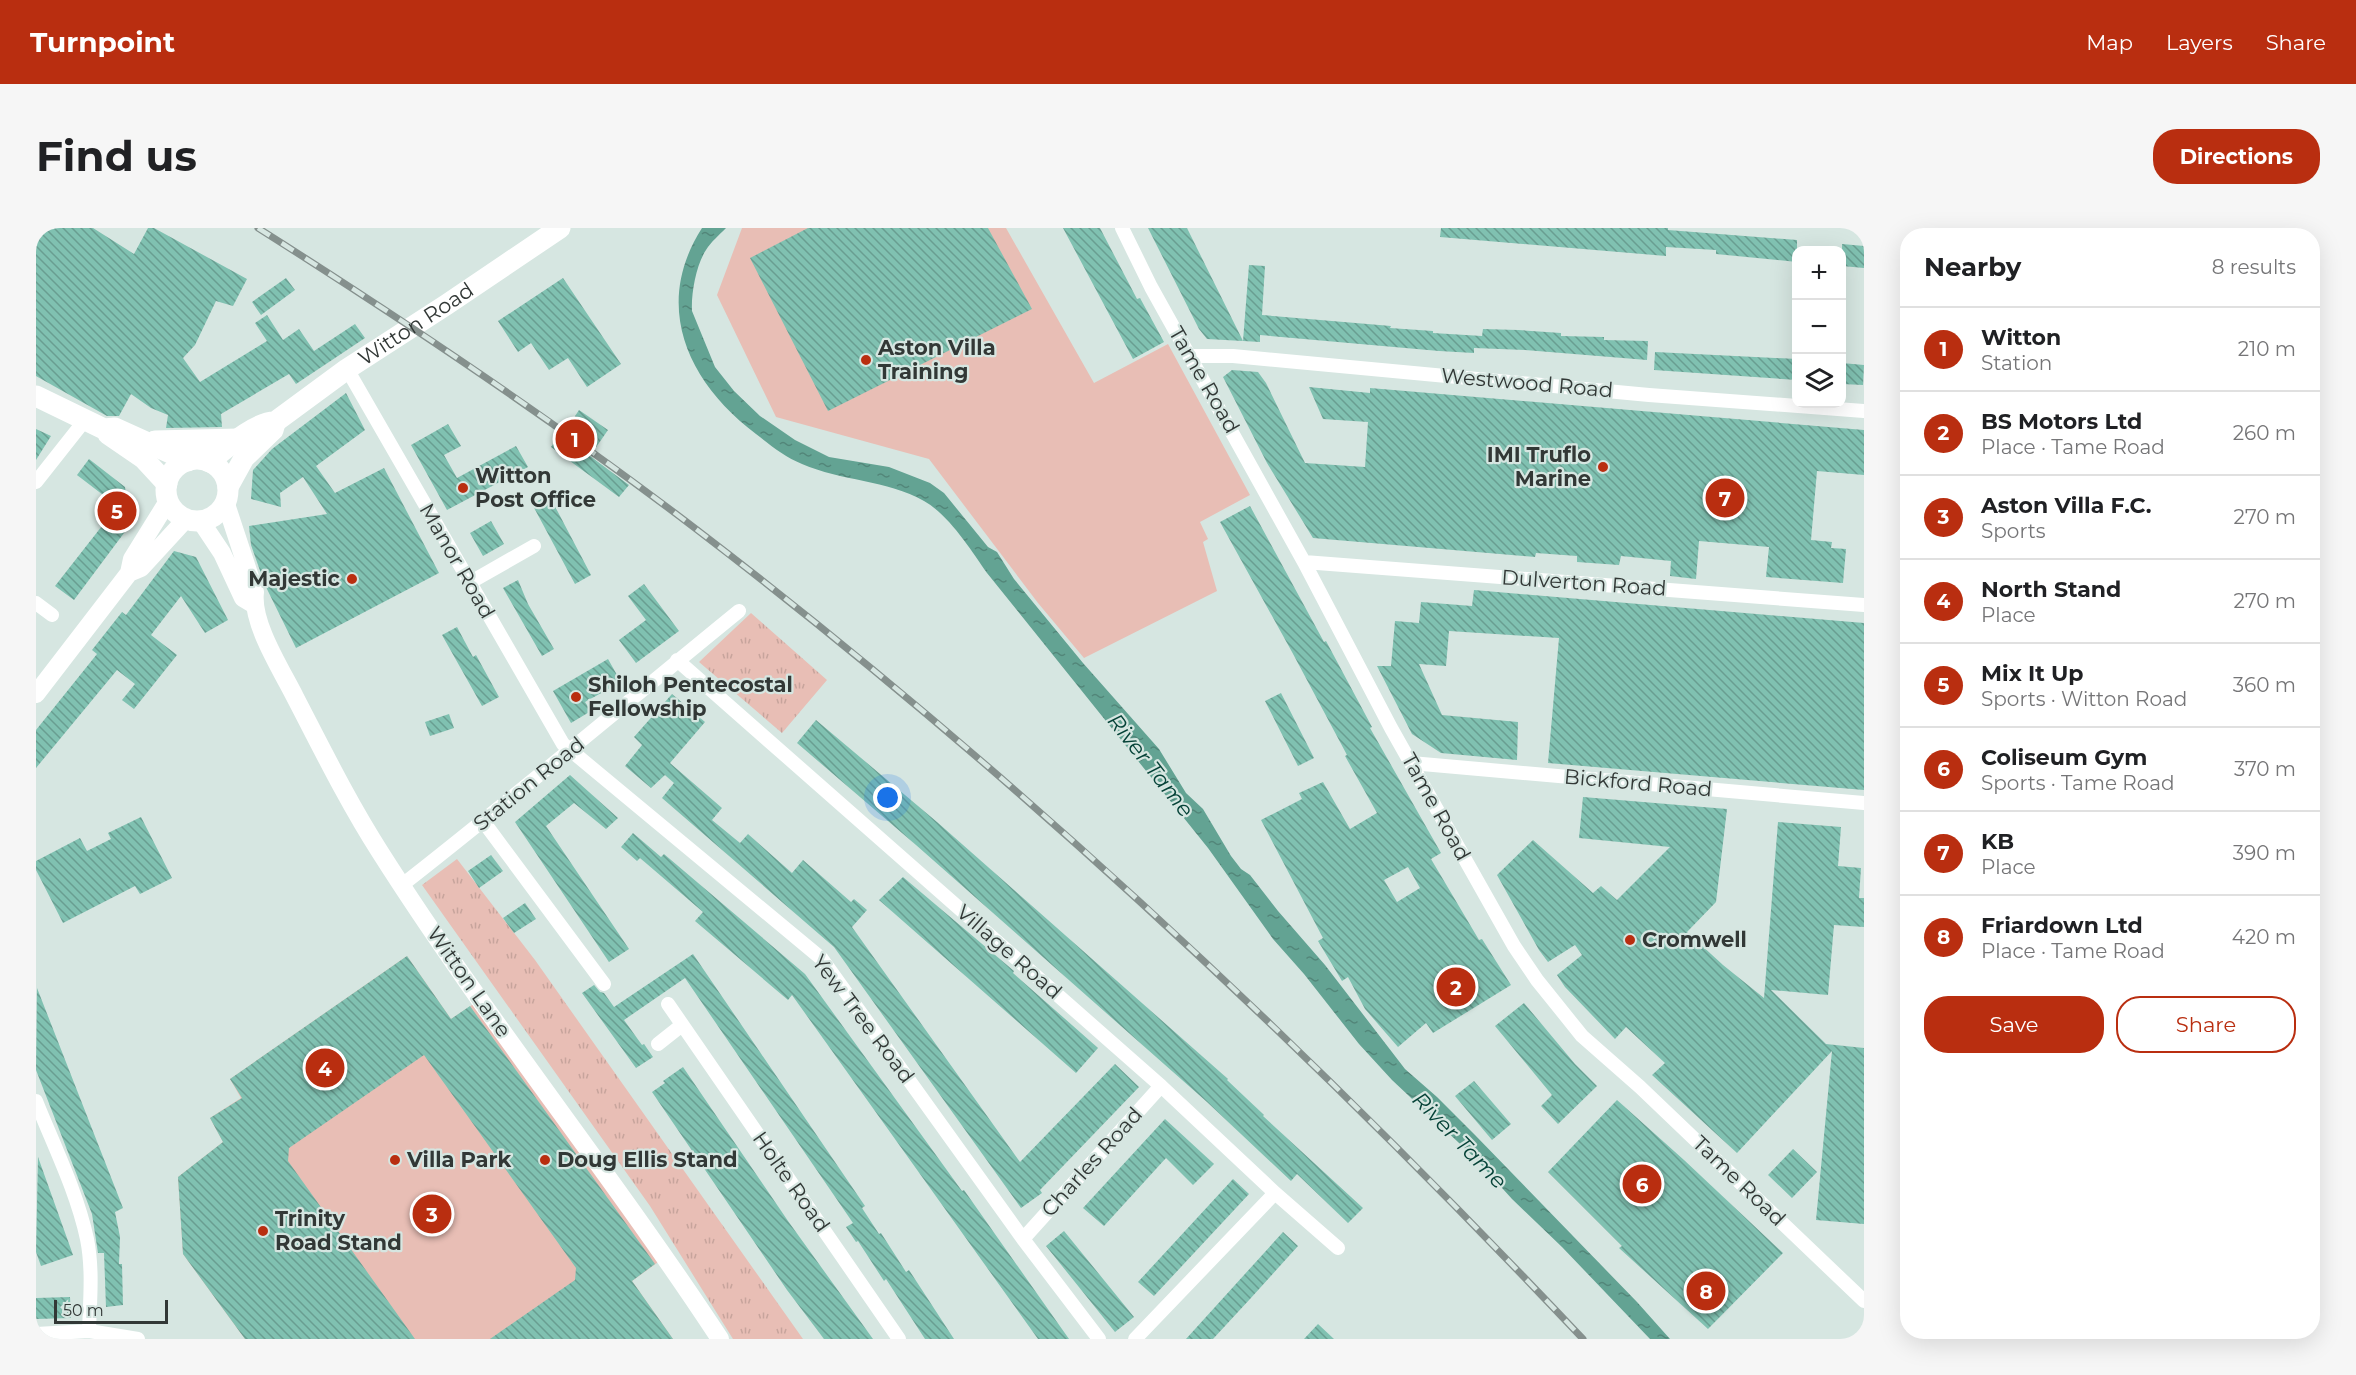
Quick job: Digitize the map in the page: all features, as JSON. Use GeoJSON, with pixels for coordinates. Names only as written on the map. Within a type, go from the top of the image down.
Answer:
{"type":"FeatureCollection","features":[{"type":"Feature","properties":{"kind":"main road","name":"Witton Road"},"geometry":{"type":"LineString","coordinates":[[209,462],[238,439],[268,422],[275,422],[346,369],[446,306],[560,228]]}},
{"type":"Feature","properties":{"kind":"main road"},"geometry":{"type":"LineString","coordinates":[[36,396],[104,429],[110,437],[143,458],[167,493],[177,514],[193,519]]}},
{"type":"Feature","properties":{"kind":"main road","name":"Witton Road"},"geometry":{"type":"LineString","coordinates":[[227,494],[237,468],[273,430],[275,422]]}},
{"type":"Feature","properties":{"kind":"main road"},"geometry":{"type":"LineString","coordinates":[[104,429],[115,428],[146,440],[188,461]]}},
{"type":"Feature","properties":{"kind":"main road"},"geometry":{"type":"LineString","coordinates":[[146,440],[178,442],[238,439]]}},
{"type":"Feature","properties":{"kind":"main road"},"geometry":{"type":"LineString","coordinates":[[36,694],[129,573],[132,559],[167,493],[174,470],[188,461],[199,459],[209,462],[223,474],[227,494],[218,513],[193,519],[141,568],[129,573]]}},
{"type":"Feature","properties":{"kind":"main road","name":"Witton Lane"},"geometry":{"type":"LineString","coordinates":[[227,494],[255,592],[253,604],[262,630],[337,778],[402,885],[633,1211],[720,1339]]}},
{"type":"Feature","properties":{"kind":"main road","name":"Witton Lane"},"geometry":{"type":"LineString","coordinates":[[193,519],[222,553],[243,598],[253,604]]}},
{"type":"Feature","properties":{"kind":"street","name":"Tame Road"},"geometry":{"type":"LineString","coordinates":[[1122,228],[1151,286],[1304,562],[1411,763],[1514,946],[1537,980],[1582,1036],[1658,1103],[1864,1301]]}},
{"type":"Feature","properties":{"kind":"street","name":"Westwood Road"},"geometry":{"type":"LineString","coordinates":[[1190,356],[1233,356],[1649,395],[1864,411]]}},
{"type":"Feature","properties":{"kind":"street","name":"Manor Road"},"geometry":{"type":"LineString","coordinates":[[346,369],[563,744],[570,752]]}},
{"type":"Feature","properties":{"kind":"street"},"geometry":{"type":"LineString","coordinates":[[36,482],[85,420]]}},
{"type":"Feature","properties":{"kind":"street"},"geometry":{"type":"LineString","coordinates":[[469,583],[534,546]]}},
{"type":"Feature","properties":{"kind":"street","name":"Dulverton Road"},"geometry":{"type":"LineString","coordinates":[[1304,562],[1864,605]]}},
{"type":"Feature","properties":{"kind":"street"},"geometry":{"type":"LineString","coordinates":[[36,603],[52,615]]}},
{"type":"Feature","properties":{"kind":"street","name":"Station Road"},"geometry":{"type":"LineString","coordinates":[[402,885],[570,752],[738,611]]}},
{"type":"Feature","properties":{"kind":"street","name":"Village Road"},"geometry":{"type":"LineString","coordinates":[[677,660],[1161,1086],[1275,1193],[1338,1248]]}},
{"type":"Feature","properties":{"kind":"street","name":"Yew Tree Road"},"geometry":{"type":"LineString","coordinates":[[570,752],[822,959],[1023,1239],[1099,1339]]}},
{"type":"Feature","properties":{"kind":"street","name":"Bickford Road"},"geometry":{"type":"LineString","coordinates":[[1411,763],[1864,802]]}},
{"type":"Feature","properties":{"kind":"street"},"geometry":{"type":"LineString","coordinates":[[483,821],[604,984]]}},
{"type":"Feature","properties":{"kind":"street","name":"Holte Road"},"geometry":{"type":"LineString","coordinates":[[668,1004],[899,1339]]}},
{"type":"Feature","properties":{"kind":"street"},"geometry":{"type":"LineString","coordinates":[[658,1044],[682,1025]]}},
{"type":"Feature","properties":{"kind":"street","name":"Charles Road"},"geometry":{"type":"LineString","coordinates":[[1023,1239],[1161,1086]]}},
{"type":"Feature","properties":{"kind":"street"},"geometry":{"type":"LineString","coordinates":[[36,1101],[80,1212],[87,1241],[90,1268],[89,1331]]}},
{"type":"Feature","properties":{"kind":"street"},"geometry":{"type":"LineString","coordinates":[[1135,1339],[1275,1193]]}},
{"type":"Feature","properties":{"kind":"street"},"geometry":{"type":"LineString","coordinates":[[36,1334],[89,1331],[138,1339]]}},
{"type":"Feature","properties":{"kind":"green space"},"geometry":{"type":"Polygon","coordinates":[[[742,228],[1006,228],[1094,383],[1168,344],[1250,495],[1200,522],[1208,539],[1203,542],[1217,591],[1084,658],[1038,603],[929,459],[776,417],[717,295],[742,228]]]}},
{"type":"Feature","properties":{"kind":"green space"},"geometry":{"type":"Polygon","coordinates":[[[751,613],[827,680],[782,733],[699,662],[751,613]]]}},
{"type":"Feature","properties":{"kind":"green space"},"geometry":{"type":"Polygon","coordinates":[[[457,859],[535,960],[803,1339],[733,1339],[650,1206],[422,885],[457,859]]]}},
{"type":"Feature","properties":{"kind":"green space","name":"Villa Park"},"geometry":{"type":"Polygon","coordinates":[[[407,956],[451,1019],[478,1001],[661,1260],[632,1281],[673,1339],[245,1339],[183,1254],[178,1177],[223,1142],[210,1118],[241,1098],[230,1079],[407,956]]]}},
{"type":"Feature","properties":{"kind":"water","name":"River Tame"},"geometry":{"type":"Polygon","coordinates":[[[702,228],[726,228],[708,247],[699,263],[693,288],[692,311],[715,367],[734,391],[760,416],[795,440],[829,457],[889,467],[930,483],[944,493],[988,547],[997,552],[1014,579],[1083,663],[1159,749],[1186,793],[1203,809],[1231,856],[1241,869],[1250,875],[1325,965],[1405,1069],[1475,1135],[1670,1339],[1650,1339],[1562,1247],[1512,1199],[1475,1158],[1392,1080],[1359,1044],[1304,974],[1273,939],[1208,848],[942,515],[924,501],[910,494],[802,464],[778,450],[732,414],[712,391],[696,367],[685,341],[679,314],[680,286],[687,257],[702,228]]]}},
{"type":"Feature","properties":{"kind":"building"},"geometry":{"type":"Polygon","coordinates":[[[36,228],[93,228],[134,254],[148,228],[154,228],[247,279],[233,306],[216,301],[195,345],[183,358],[200,382],[267,341],[255,323],[267,315],[283,340],[299,329],[314,351],[355,324],[365,338],[296,384],[289,374],[221,414],[222,427],[166,428],[168,415],[151,408],[131,394],[119,416],[107,416],[36,376],[36,228]]]}},
{"type":"Feature","properties":{"kind":"building","name":"Aston Villa Training"},"geometry":{"type":"Polygon","coordinates":[[[808,228],[988,228],[1032,309],[828,411],[750,258],[808,228]]]}},
{"type":"Feature","properties":{"kind":"building"},"geometry":{"type":"Polygon","coordinates":[[[1063,228],[1100,228],[1137,299],[1140,298],[1164,342],[1133,359],[1063,228]]]}},
{"type":"Feature","properties":{"kind":"building"},"geometry":{"type":"Polygon","coordinates":[[[1148,228],[1187,228],[1243,341],[1207,339],[1199,329],[1148,228]]]}},
{"type":"Feature","properties":{"kind":"building"},"geometry":{"type":"Polygon","coordinates":[[[1441,228],[1668,228],[1668,230],[1797,240],[1797,246],[1792,246],[1792,262],[1716,254],[1716,250],[1666,247],[1666,256],[1440,237],[1441,228]]]}},
{"type":"Feature","properties":{"kind":"building"},"geometry":{"type":"Polygon","coordinates":[[[1842,244],[1864,246],[1864,268],[1846,266],[1846,246],[1842,244]]]}},
{"type":"Feature","properties":{"kind":"building"},"geometry":{"type":"Polygon","coordinates":[[[1249,265],[1265,266],[1262,315],[1391,326],[1390,328],[1433,331],[1433,333],[1482,336],[1483,329],[1518,330],[1561,333],[1561,336],[1604,337],[1604,340],[1648,341],[1647,360],[1525,350],[1474,348],[1474,353],[1439,351],[1260,335],[1260,342],[1243,341],[1249,265]]]}},
{"type":"Feature","properties":{"kind":"building"},"geometry":{"type":"Polygon","coordinates":[[[286,278],[295,290],[261,315],[252,302],[286,278]]]}},
{"type":"Feature","properties":{"kind":"building"},"geometry":{"type":"Polygon","coordinates":[[[563,278],[621,364],[587,387],[568,358],[549,370],[531,343],[518,352],[498,321],[563,278]]]}},
{"type":"Feature","properties":{"kind":"building"},"geometry":{"type":"Polygon","coordinates":[[[1655,352],[1792,359],[1792,380],[1654,370],[1655,352]]]}},
{"type":"Feature","properties":{"kind":"building"},"geometry":{"type":"Polygon","coordinates":[[[1846,363],[1864,365],[1863,385],[1846,384],[1846,363]]]}},
{"type":"Feature","properties":{"kind":"building"},"geometry":{"type":"Polygon","coordinates":[[[1232,370],[1258,372],[1266,383],[1305,463],[1365,467],[1368,422],[1323,419],[1309,387],[1370,393],[1370,388],[1864,430],[1864,475],[1817,471],[1811,540],[1832,542],[1831,548],[1846,549],[1843,583],[1766,577],[1769,547],[1699,541],[1696,579],[1670,576],[1671,561],[1621,556],[1619,565],[1577,562],[1577,556],[1536,553],[1535,557],[1313,538],[1267,463],[1223,377],[1232,370]]]}},
{"type":"Feature","properties":{"kind":"building"},"geometry":{"type":"Polygon","coordinates":[[[346,393],[365,430],[316,466],[335,493],[384,468],[439,573],[296,648],[265,585],[251,545],[249,526],[327,514],[303,477],[280,493],[281,507],[251,499],[253,470],[272,449],[346,393]]]}},
{"type":"Feature","properties":{"kind":"building"},"geometry":{"type":"Polygon","coordinates":[[[579,410],[608,430],[590,456],[629,485],[619,497],[551,447],[560,434],[562,436],[579,410]]]}},
{"type":"Feature","properties":{"kind":"building"},"geometry":{"type":"Polygon","coordinates":[[[448,424],[461,446],[444,455],[457,478],[516,446],[528,467],[447,510],[411,445],[448,424]]]}},
{"type":"Feature","properties":{"kind":"building"},"geometry":{"type":"Polygon","coordinates":[[[36,429],[51,436],[36,460],[36,429]]]}},
{"type":"Feature","properties":{"kind":"building"},"geometry":{"type":"Polygon","coordinates":[[[89,459],[125,487],[130,525],[74,600],[55,586],[109,517],[107,498],[77,475],[89,459]]]}},
{"type":"Feature","properties":{"kind":"building"},"geometry":{"type":"Polygon","coordinates":[[[549,495],[591,575],[575,584],[532,504],[549,495]]]}},
{"type":"Feature","properties":{"kind":"building"},"geometry":{"type":"Polygon","coordinates":[[[1250,506],[1324,642],[1326,641],[1372,727],[1370,728],[1441,853],[1431,859],[1479,940],[1482,939],[1511,985],[1433,1033],[1426,1023],[1398,1047],[1365,1009],[1348,977],[1342,981],[1318,941],[1323,938],[1261,820],[1302,799],[1299,793],[1323,782],[1350,829],[1377,813],[1220,522],[1250,506]],[[1408,867],[1384,880],[1397,902],[1420,888],[1408,867]]]}},
{"type":"Feature","properties":{"kind":"building"},"geometry":{"type":"Polygon","coordinates":[[[491,521],[504,544],[483,556],[470,533],[491,521]]]}},
{"type":"Feature","properties":{"kind":"building"},"geometry":{"type":"Polygon","coordinates":[[[174,551],[196,557],[228,620],[205,633],[181,596],[151,635],[177,655],[134,709],[122,700],[135,684],[117,670],[36,768],[36,730],[97,654],[92,650],[122,612],[126,615],[174,551]]]}},
{"type":"Feature","properties":{"kind":"building"},"geometry":{"type":"Polygon","coordinates":[[[518,580],[528,604],[554,649],[542,656],[503,588],[518,580]]]}},
{"type":"Feature","properties":{"kind":"building"},"geometry":{"type":"Polygon","coordinates":[[[644,584],[679,631],[636,663],[619,640],[646,620],[628,596],[644,584]]]}},
{"type":"Feature","properties":{"kind":"building"},"geometry":{"type":"Polygon","coordinates":[[[1474,590],[1864,623],[1864,790],[1548,763],[1559,638],[1449,631],[1446,666],[1419,664],[1442,715],[1518,722],[1517,760],[1441,753],[1412,734],[1377,666],[1391,666],[1395,621],[1419,623],[1421,602],[1472,606],[1474,590]]]}},
{"type":"Feature","properties":{"kind":"building"},"geometry":{"type":"Polygon","coordinates":[[[457,627],[473,657],[476,655],[499,697],[482,706],[442,635],[457,627]]]}},
{"type":"Feature","properties":{"kind":"building","name":"Shiloh Pentecostal Fellowship"},"geometry":{"type":"Polygon","coordinates":[[[608,659],[621,682],[585,702],[591,711],[571,723],[553,691],[608,659]]]}},
{"type":"Feature","properties":{"kind":"building"},"geometry":{"type":"Polygon","coordinates":[[[1281,693],[1314,758],[1298,766],[1265,701],[1281,693]]]}},
{"type":"Feature","properties":{"kind":"building"},"geometry":{"type":"Polygon","coordinates":[[[672,694],[705,722],[670,763],[722,808],[712,820],[740,843],[748,834],[792,873],[803,860],[851,902],[854,899],[867,910],[852,927],[1020,1162],[1115,1064],[1139,1087],[1040,1190],[1042,1193],[1021,1208],[834,947],[662,798],[674,783],[665,775],[651,788],[625,766],[642,745],[634,737],[672,694]]]}},
{"type":"Feature","properties":{"kind":"building"},"geometry":{"type":"Polygon","coordinates":[[[449,714],[454,728],[430,736],[425,722],[449,714]]]}},
{"type":"Feature","properties":{"kind":"building"},"geometry":{"type":"Polygon","coordinates":[[[816,720],[937,822],[1228,1079],[1263,1116],[1363,1208],[1348,1223],[1297,1174],[1291,1181],[1207,1102],[797,743],[816,720]]]}},
{"type":"Feature","properties":{"kind":"building"},"geometry":{"type":"Polygon","coordinates":[[[570,775],[618,818],[606,829],[574,803],[546,826],[629,949],[609,962],[515,822],[570,775]]]}},
{"type":"Feature","properties":{"kind":"building"},"geometry":{"type":"Polygon","coordinates":[[[1583,797],[1727,809],[1716,902],[1687,932],[1764,998],[1778,822],[1841,827],[1838,866],[1861,868],[1859,898],[1864,898],[1864,927],[1834,925],[1828,995],[1771,990],[1826,1044],[1864,1048],[1864,1224],[1816,1220],[1832,1051],[1737,1153],[1652,1075],[1665,1063],[1626,1027],[1615,1039],[1565,987],[1557,975],[1582,955],[1575,945],[1548,962],[1539,950],[1497,875],[1533,840],[1593,893],[1601,886],[1617,900],[1670,847],[1579,838],[1583,797]]]}},
{"type":"Feature","properties":{"kind":"building"},"geometry":{"type":"Polygon","coordinates":[[[141,817],[172,878],[140,894],[135,886],[63,923],[36,870],[36,861],[80,838],[87,851],[111,839],[108,833],[141,817]]]}},
{"type":"Feature","properties":{"kind":"building"},"geometry":{"type":"Polygon","coordinates":[[[633,833],[661,857],[664,854],[805,974],[962,1191],[964,1190],[1069,1339],[1038,1339],[792,995],[788,1000],[695,921],[703,912],[640,858],[637,861],[621,847],[633,833]]]}},
{"type":"Feature","properties":{"kind":"building"},"geometry":{"type":"Polygon","coordinates":[[[491,855],[503,871],[479,888],[468,871],[491,855]]]}},
{"type":"Feature","properties":{"kind":"building"},"geometry":{"type":"Polygon","coordinates":[[[903,877],[1014,971],[1013,973],[1098,1048],[1076,1073],[879,900],[903,877]]]}},
{"type":"Feature","properties":{"kind":"building"},"geometry":{"type":"Polygon","coordinates":[[[525,903],[536,919],[514,933],[503,918],[525,903]]]}},
{"type":"Feature","properties":{"kind":"building"},"geometry":{"type":"Polygon","coordinates":[[[693,954],[865,1206],[862,1208],[879,1234],[881,1233],[906,1272],[909,1270],[954,1339],[925,1339],[886,1279],[884,1281],[846,1227],[853,1223],[685,978],[624,1020],[653,1057],[636,1068],[582,993],[594,985],[604,993],[614,1007],[693,954]]]}},
{"type":"Feature","properties":{"kind":"building","name":"Villa Park"},"geometry":{"type":"Polygon","coordinates":[[[407,956],[451,1019],[470,1006],[655,1264],[632,1281],[673,1339],[490,1339],[575,1280],[576,1268],[424,1055],[289,1148],[288,1161],[415,1339],[245,1339],[183,1254],[178,1177],[223,1142],[210,1118],[242,1098],[230,1079],[407,956]]]}},
{"type":"Feature","properties":{"kind":"building"},"geometry":{"type":"Polygon","coordinates":[[[37,988],[123,1208],[115,1212],[120,1237],[119,1264],[122,1264],[123,1305],[106,1307],[104,1253],[98,1253],[92,1214],[36,1070],[37,988]]]}},
{"type":"Feature","properties":{"kind":"building"},"geometry":{"type":"Polygon","coordinates":[[[1524,1003],[1575,1064],[1597,1086],[1558,1124],[1541,1106],[1552,1095],[1495,1026],[1524,1003]]]}},
{"type":"Feature","properties":{"kind":"building"},"geometry":{"type":"Polygon","coordinates":[[[683,1067],[788,1221],[873,1339],[824,1339],[787,1290],[652,1092],[683,1067]]]}},
{"type":"Feature","properties":{"kind":"building"},"geometry":{"type":"Polygon","coordinates":[[[1474,1081],[1511,1124],[1492,1140],[1455,1096],[1474,1081]]]}},
{"type":"Feature","properties":{"kind":"building"},"geometry":{"type":"Polygon","coordinates":[[[1617,1100],[1783,1253],[1708,1329],[1619,1248],[1622,1246],[1548,1172],[1617,1100]]]}},
{"type":"Feature","properties":{"kind":"building"},"geometry":{"type":"Polygon","coordinates":[[[1165,1119],[1214,1164],[1193,1185],[1166,1158],[1104,1226],[1083,1208],[1165,1119]]]}},
{"type":"Feature","properties":{"kind":"building"},"geometry":{"type":"Polygon","coordinates":[[[1793,1149],[1817,1172],[1792,1198],[1768,1175],[1793,1149]]]}},
{"type":"Feature","properties":{"kind":"building"},"geometry":{"type":"Polygon","coordinates":[[[38,1157],[73,1255],[41,1266],[36,1252],[38,1157]]]}},
{"type":"Feature","properties":{"kind":"building"},"geometry":{"type":"Polygon","coordinates":[[[1233,1179],[1249,1194],[1154,1296],[1138,1282],[1233,1179]]]}},
{"type":"Feature","properties":{"kind":"building"},"geometry":{"type":"Polygon","coordinates":[[[1064,1231],[1134,1317],[1115,1332],[1046,1246],[1064,1231]]]}},
{"type":"Feature","properties":{"kind":"building"},"geometry":{"type":"Polygon","coordinates":[[[1283,1232],[1298,1246],[1250,1299],[1213,1339],[1186,1339],[1283,1232]]]}},
{"type":"Feature","properties":{"kind":"building"},"geometry":{"type":"Polygon","coordinates":[[[70,1297],[71,1318],[36,1319],[36,1298],[70,1297]]]}},
{"type":"Feature","properties":{"kind":"building"},"geometry":{"type":"Polygon","coordinates":[[[1318,1324],[1334,1339],[1304,1339],[1318,1324]]]}},
{"type":"Feature","properties":{"kind":"railway"},"geometry":{"type":"LineString","coordinates":[[258,228],[426,337],[590,450],[696,529],[930,717],[1044,815],[1265,1019],[1373,1124],[1583,1339]]}},
{"type":"Feature","properties":{"kind":"place","name":"Aston Villa Training"},"geometry":{"type":"Point","coordinates":[866,360]}},
{"type":"Feature","properties":{"kind":"place","name":"Witton"},"geometry":{"type":"Point","coordinates":[575,439]}},
{"type":"Feature","properties":{"kind":"place","name":"IMI Truflo Marine"},"geometry":{"type":"Point","coordinates":[1603,467]}},
{"type":"Feature","properties":{"kind":"place","name":"Witton Post Office"},"geometry":{"type":"Point","coordinates":[463,488]}},
{"type":"Feature","properties":{"kind":"place","name":"KB"},"geometry":{"type":"Point","coordinates":[1725,498]}},
{"type":"Feature","properties":{"kind":"place","name":"Mix It Up"},"geometry":{"type":"Point","coordinates":[117,511]}},
{"type":"Feature","properties":{"kind":"place","name":"Majestic"},"geometry":{"type":"Point","coordinates":[352,579]}},
{"type":"Feature","properties":{"kind":"place","name":"Shiloh Pentecostal Fellowship"},"geometry":{"type":"Point","coordinates":[576,697]}},
{"type":"Feature","properties":{"kind":"place","name":"Cromwell"},"geometry":{"type":"Point","coordinates":[1630,940]}},
{"type":"Feature","properties":{"kind":"place","name":"BS Motors Ltd"},"geometry":{"type":"Point","coordinates":[1456,987]}},
{"type":"Feature","properties":{"kind":"place","name":"North Stand"},"geometry":{"type":"Point","coordinates":[325,1068]}},
{"type":"Feature","properties":{"kind":"place","name":"Villa Park"},"geometry":{"type":"Point","coordinates":[395,1160]}},
{"type":"Feature","properties":{"kind":"place","name":"Doug Ellis Stand"},"geometry":{"type":"Point","coordinates":[545,1160]}},
{"type":"Feature","properties":{"kind":"place","name":"Coliseum Gym"},"geometry":{"type":"Point","coordinates":[1642,1184]}},
{"type":"Feature","properties":{"kind":"place","name":"Aston Villa F.C."},"geometry":{"type":"Point","coordinates":[432,1214]}},
{"type":"Feature","properties":{"kind":"place","name":"Trinity Road Stand"},"geometry":{"type":"Point","coordinates":[263,1231]}},
{"type":"Feature","properties":{"kind":"place","name":"Friardown Ltd"},"geometry":{"type":"Point","coordinates":[1706,1291]}}]}
